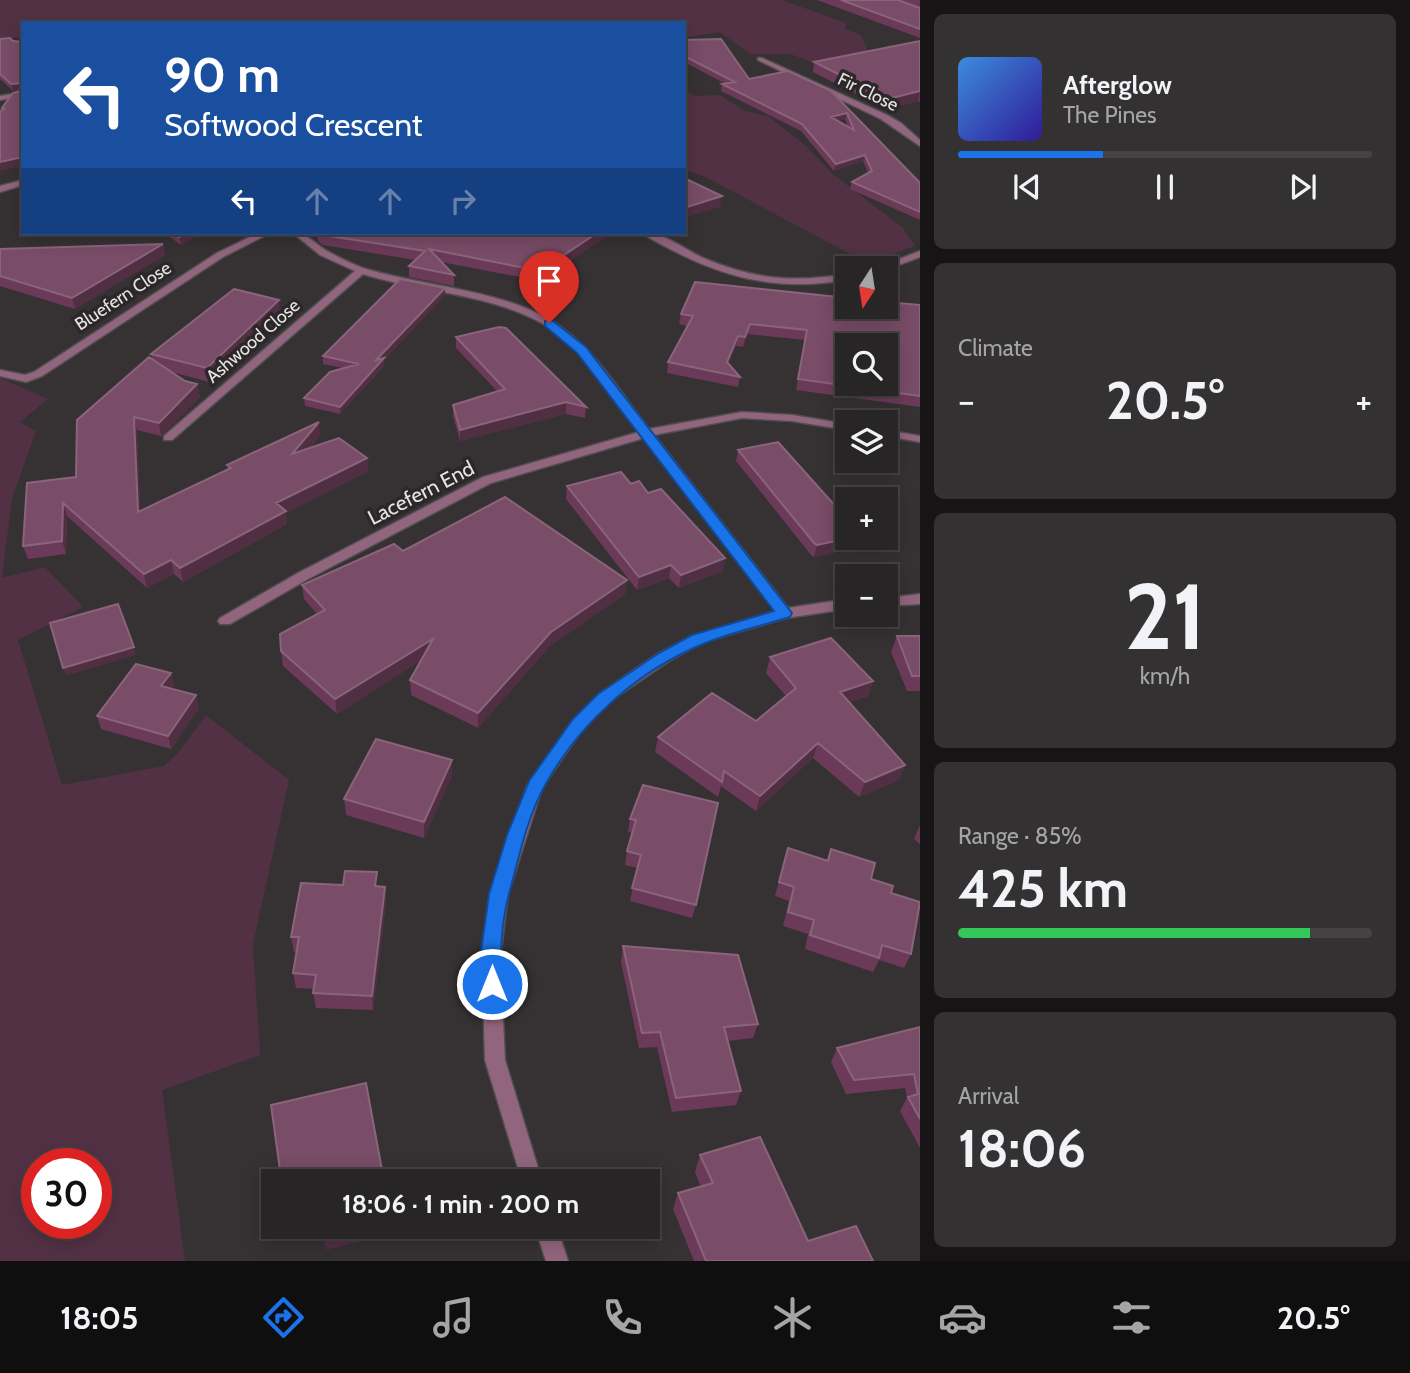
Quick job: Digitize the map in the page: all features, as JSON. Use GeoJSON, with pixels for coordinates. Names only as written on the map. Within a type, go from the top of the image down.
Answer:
{"type":"FeatureCollection","features":[{"type":"Feature","properties":{"kind":"street","name":"Fir Close"},"geometry":{"type":"LineString","coordinates":[[760,59],[884,117],[920,144]]}},
{"type":"Feature","properties":{"kind":"street"},"geometry":{"type":"LineString","coordinates":[[0,98],[21,94]]}},
{"type":"Feature","properties":{"kind":"street"},"geometry":{"type":"LineString","coordinates":[[0,189],[21,183]]}},
{"type":"Feature","properties":{"kind":"street","name":"Bluefern Close"},"geometry":{"type":"LineString","coordinates":[[0,373],[26,379],[38,374],[209,261],[261,235]]}},
{"type":"Feature","properties":{"kind":"street"},"geometry":{"type":"LineString","coordinates":[[299,235],[309,244],[361,271],[497,303],[549,323],[582,350],[785,613]]}},
{"type":"Feature","properties":{"kind":"street"},"geometry":{"type":"LineString","coordinates":[[653,235],[699,261],[750,279],[801,284],[835,279]]}},
{"type":"Feature","properties":{"kind":"street"},"geometry":{"type":"LineString","coordinates":[[898,262],[920,254]]}},
{"type":"Feature","properties":{"kind":"street","name":"Ashwood Close"},"geometry":{"type":"LineString","coordinates":[[168,438],[361,271]]}},
{"type":"Feature","properties":{"kind":"street","name":"Lacefern End"},"geometry":{"type":"LineString","coordinates":[[225,621],[303,576],[487,480],[648,433],[742,415],[792,418],[835,425]]}},
{"type":"Feature","properties":{"kind":"street"},"geometry":{"type":"LineString","coordinates":[[898,435],[920,439]]}},
{"type":"Feature","properties":{"kind":"street"},"geometry":{"type":"LineString","coordinates":[[898,601],[920,599]]}},
{"type":"Feature","properties":{"kind":"street"},"geometry":{"type":"LineString","coordinates":[[528,1169],[495,1060],[491,958],[499,894],[535,786],[579,723],[614,691],[664,657],[698,639],[785,613],[835,606]]}},
{"type":"Feature","properties":{"kind":"street"},"geometry":{"type":"LineString","coordinates":[[550,1239],[556,1261]]}},
{"type":"Feature","properties":{"kind":"shaded area"},"geometry":{"type":"Polygon","coordinates":[[[0,0],[782,0],[846,23],[845,29],[861,35],[868,51],[818,64],[790,54],[751,54],[719,32],[686,38],[686,21],[21,21],[21,37],[0,39],[0,0]]]}},
{"type":"Feature","properties":{"kind":"shaded area"},"geometry":{"type":"Polygon","coordinates":[[[686,91],[695,96],[720,95],[745,111],[768,116],[806,146],[834,175],[903,228],[915,246],[887,256],[854,256],[706,177],[686,171],[686,91]]]}},
{"type":"Feature","properties":{"kind":"shaded area"},"geometry":{"type":"Polygon","coordinates":[[[0,378],[48,399],[20,422],[36,431],[12,498],[2,578],[45,567],[83,607],[18,640],[62,785],[164,766],[178,753],[206,715],[289,780],[253,944],[260,1055],[162,1090],[185,1261],[0,1261],[0,378]]]}},
{"type":"Feature","properties":{"kind":"building"},"geometry":{"type":"Polygon","coordinates":[[[841,0],[898,0],[920,8],[920,29],[841,0]]]}},
{"type":"Feature","properties":{"kind":"building"},"geometry":{"type":"Polygon","coordinates":[[[10,38],[21,42],[21,83],[11,84],[0,74],[0,39],[10,38]]]}},
{"type":"Feature","properties":{"kind":"building"},"geometry":{"type":"Polygon","coordinates":[[[721,39],[749,79],[788,71],[831,91],[920,183],[920,212],[852,182],[872,171],[865,155],[836,164],[802,124],[722,84],[735,82],[686,57],[686,40],[721,39]],[[847,113],[831,117],[854,130],[847,113]]]}},
{"type":"Feature","properties":{"kind":"building"},"geometry":{"type":"Polygon","coordinates":[[[920,41],[920,91],[888,99],[814,62],[920,41]]]}},
{"type":"Feature","properties":{"kind":"building"},"geometry":{"type":"Polygon","coordinates":[[[21,91],[21,157],[0,162],[0,111],[13,93],[21,91]]]}},
{"type":"Feature","properties":{"kind":"building"},"geometry":{"type":"Polygon","coordinates":[[[686,179],[722,196],[686,207],[686,179]]]}},
{"type":"Feature","properties":{"kind":"building"},"geometry":{"type":"Polygon","coordinates":[[[323,235],[594,235],[549,265],[541,262],[535,270],[429,249],[454,275],[409,266],[425,251],[323,235]]]}},
{"type":"Feature","properties":{"kind":"building"},"geometry":{"type":"Polygon","coordinates":[[[163,244],[72,298],[0,276],[0,249],[163,244]]]}},
{"type":"Feature","properties":{"kind":"building"},"geometry":{"type":"Polygon","coordinates":[[[400,279],[445,288],[376,360],[384,358],[340,407],[304,398],[330,372],[359,364],[323,356],[400,279]]]}},
{"type":"Feature","properties":{"kind":"building"},"geometry":{"type":"Polygon","coordinates":[[[695,282],[835,297],[835,319],[898,319],[898,303],[920,305],[920,396],[898,393],[898,333],[835,333],[835,384],[798,379],[807,330],[750,324],[745,337],[738,336],[727,362],[740,377],[668,362],[693,316],[681,314],[695,282]]]}},
{"type":"Feature","properties":{"kind":"building"},"geometry":{"type":"Polygon","coordinates":[[[234,289],[279,300],[207,368],[151,354],[234,289]]]}},
{"type":"Feature","properties":{"kind":"building"},"geometry":{"type":"Polygon","coordinates":[[[499,327],[506,328],[586,407],[566,402],[460,430],[453,405],[505,389],[456,337],[499,327]]]}},
{"type":"Feature","properties":{"kind":"building"},"geometry":{"type":"Polygon","coordinates":[[[149,357],[185,381],[197,384],[159,423],[134,417],[138,512],[231,468],[227,465],[319,422],[292,454],[339,438],[367,458],[276,503],[286,511],[180,568],[171,560],[144,574],[63,503],[62,541],[23,546],[27,483],[76,477],[77,420],[149,357]]]}},
{"type":"Feature","properties":{"kind":"building"},"geometry":{"type":"Polygon","coordinates":[[[778,442],[835,506],[835,541],[817,545],[814,543],[738,450],[778,442]]]}},
{"type":"Feature","properties":{"kind":"building"},"geometry":{"type":"Polygon","coordinates":[[[621,472],[631,484],[639,481],[648,493],[661,489],[725,558],[681,575],[671,565],[639,577],[567,486],[621,472]]]}},
{"type":"Feature","properties":{"kind":"building"},"geometry":{"type":"Polygon","coordinates":[[[505,497],[627,580],[551,632],[478,713],[410,680],[433,639],[335,699],[281,651],[280,634],[325,610],[302,585],[394,544],[403,551],[505,497]]]}},
{"type":"Feature","properties":{"kind":"building"},"geometry":{"type":"Polygon","coordinates":[[[118,604],[134,647],[63,668],[50,623],[118,604]]]}},
{"type":"Feature","properties":{"kind":"building"},"geometry":{"type":"Polygon","coordinates":[[[897,636],[920,636],[920,676],[912,676],[897,636]]]}},
{"type":"Feature","properties":{"kind":"building"},"geometry":{"type":"Polygon","coordinates":[[[831,638],[873,681],[840,692],[905,765],[865,782],[818,743],[760,796],[724,771],[722,782],[658,737],[712,693],[756,721],[796,688],[770,657],[831,638]]]}},
{"type":"Feature","properties":{"kind":"building"},"geometry":{"type":"Polygon","coordinates":[[[136,664],[171,673],[161,686],[196,695],[168,736],[97,716],[136,664]]]}},
{"type":"Feature","properties":{"kind":"building"},"geometry":{"type":"Polygon","coordinates":[[[376,739],[452,760],[424,822],[344,799],[376,739]]]}},
{"type":"Feature","properties":{"kind":"building"},"geometry":{"type":"Polygon","coordinates":[[[643,785],[718,803],[696,905],[632,888],[641,855],[627,851],[636,820],[630,819],[643,785]]]}},
{"type":"Feature","properties":{"kind":"building"},"geometry":{"type":"Polygon","coordinates":[[[788,848],[828,861],[831,849],[875,863],[871,879],[893,886],[891,893],[920,902],[911,954],[882,945],[879,958],[810,935],[814,920],[788,912],[794,887],[779,882],[788,848]]]}},
{"type":"Feature","properties":{"kind":"building"},"geometry":{"type":"Polygon","coordinates":[[[345,871],[377,872],[375,886],[385,887],[372,996],[313,993],[316,975],[293,973],[299,937],[291,937],[301,883],[343,885],[345,871]]]}},
{"type":"Feature","properties":{"kind":"building"},"geometry":{"type":"Polygon","coordinates":[[[623,946],[738,955],[758,1024],[724,1027],[741,1091],[676,1098],[660,1032],[642,1033],[623,946]]]}},
{"type":"Feature","properties":{"kind":"building"},"geometry":{"type":"Polygon","coordinates":[[[920,1027],[920,1119],[908,1097],[918,1094],[914,1074],[854,1080],[837,1048],[920,1027]]]}},
{"type":"Feature","properties":{"kind":"building"},"geometry":{"type":"Polygon","coordinates":[[[366,1083],[382,1169],[280,1169],[271,1105],[366,1083]]]}},
{"type":"Feature","properties":{"kind":"building"},"geometry":{"type":"Polygon","coordinates":[[[760,1137],[808,1241],[856,1226],[873,1261],[706,1261],[678,1193],[713,1183],[700,1155],[760,1137]]]}},
{"type":"Feature","properties":{"kind":"route"},"geometry":{"type":"LineString","coordinates":[[492,984],[491,958],[499,894],[517,835],[535,786],[579,723],[604,698],[664,657],[698,639],[785,613],[582,350],[549,323]]}}]}
